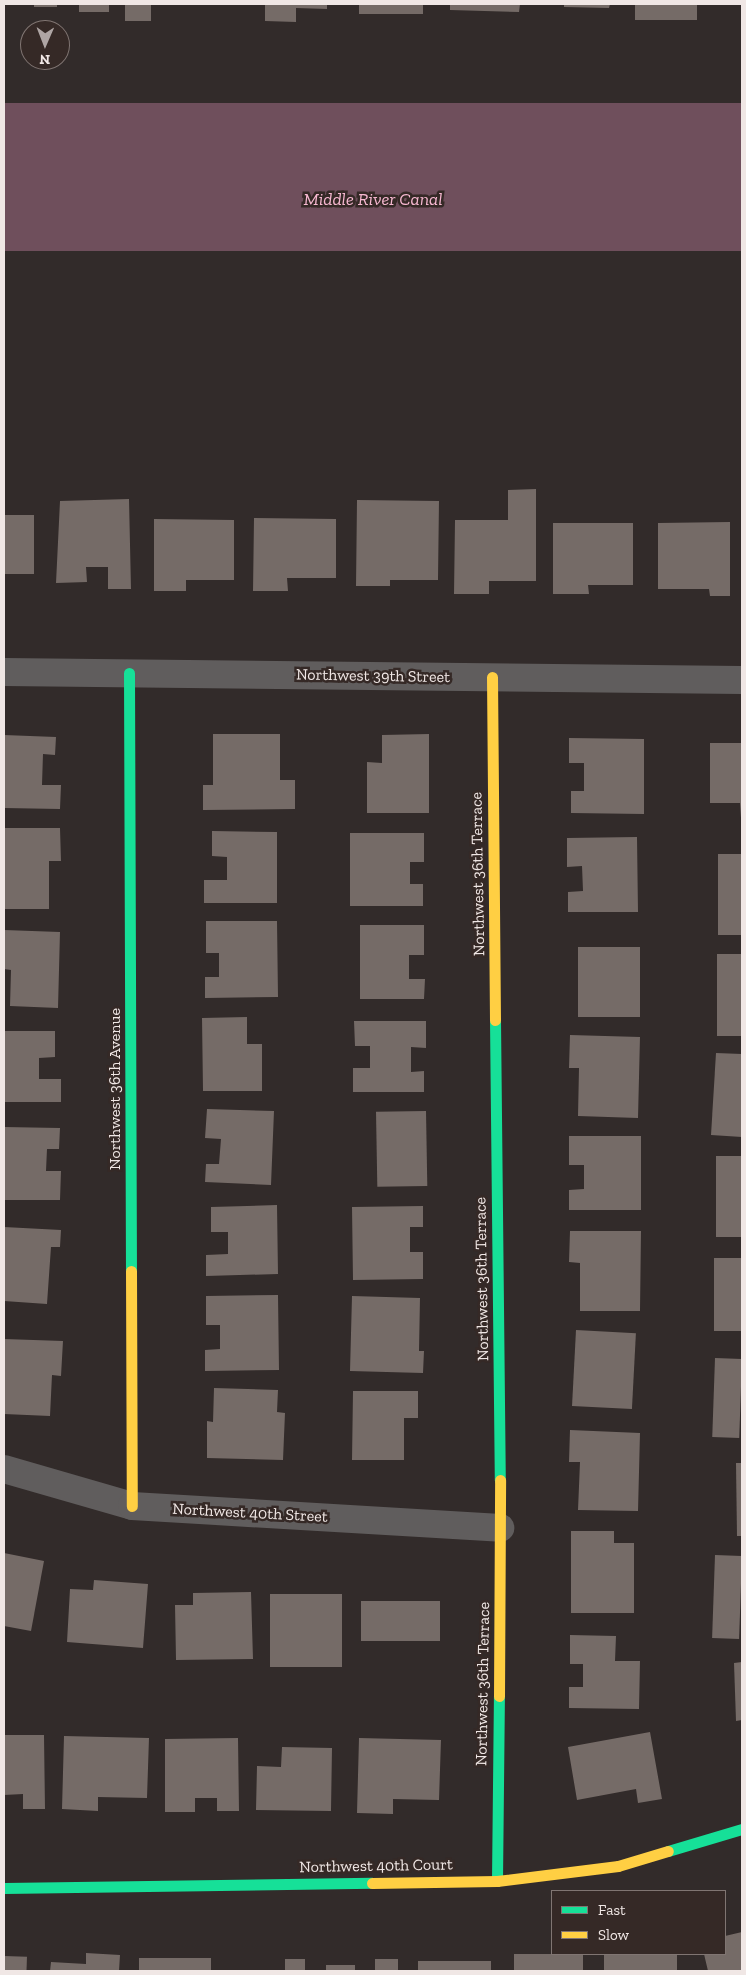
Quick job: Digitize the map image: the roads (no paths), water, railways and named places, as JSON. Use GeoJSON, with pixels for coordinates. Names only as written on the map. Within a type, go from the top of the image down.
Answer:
{"type":"FeatureCollection","features":[{"type":"Feature","properties":{"kind":"street","name":"Northwest 39th Street"},"geometry":{"type":"LineString","coordinates":[[4,672],[742,680]]}},
{"type":"Feature","properties":{"kind":"street","name":"Northwest 36th Avenue"},"geometry":{"type":"LineString","coordinates":[[129,673],[132,1506]]}},
{"type":"Feature","properties":{"kind":"street","name":"Northwest 36th Terrace"},"geometry":{"type":"LineString","coordinates":[[492,677],[500,1528],[497,1881]]}},
{"type":"Feature","properties":{"kind":"street","name":"Northwest 40th Street"},"geometry":{"type":"LineString","coordinates":[[4,1469],[132,1506],[500,1528]]}},
{"type":"Feature","properties":{"kind":"street","name":"Northwest 40th Court"},"geometry":{"type":"LineString","coordinates":[[4,1888],[497,1881],[618,1866],[742,1829]]}},
{"type":"Feature","properties":{"kind":"water","name":"Middle River Canal"},"geometry":{"type":"Polygon","coordinates":[[[4,103],[742,103],[742,251],[4,251],[4,103]]]}}]}
